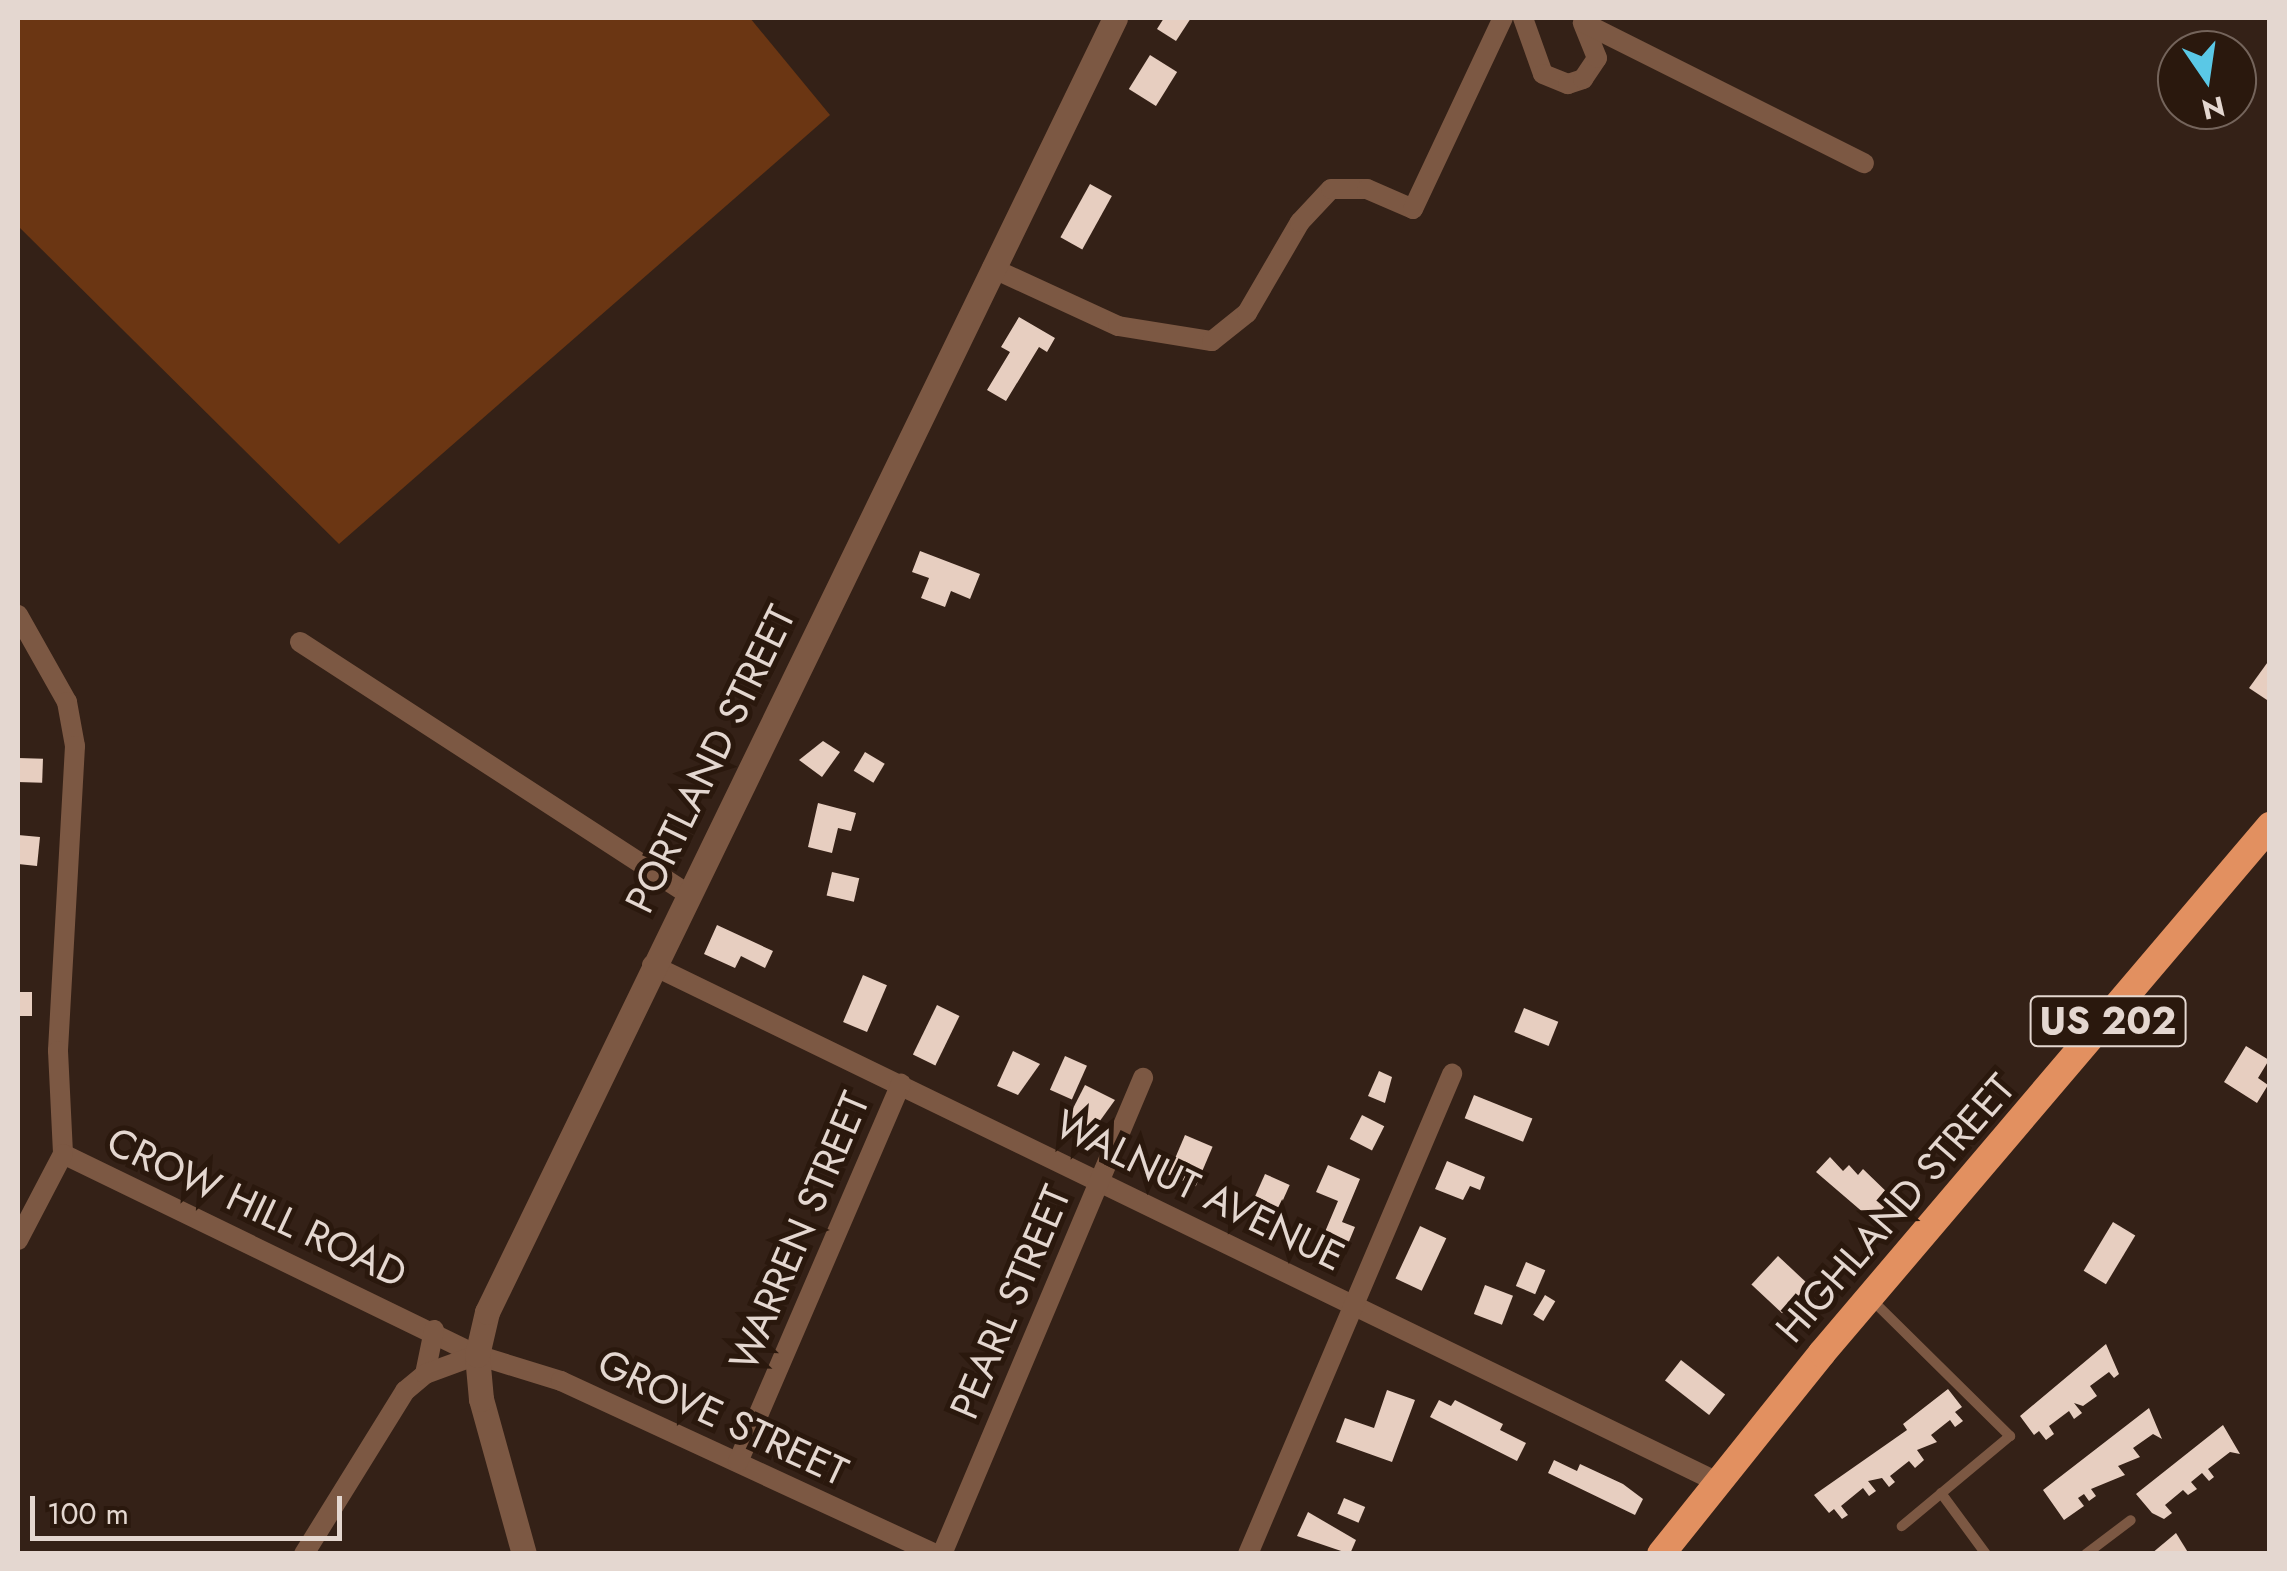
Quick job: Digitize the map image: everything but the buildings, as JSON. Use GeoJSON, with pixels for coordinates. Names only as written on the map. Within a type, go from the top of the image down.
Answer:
{"type":"FeatureCollection","features":[{"type":"Feature","properties":{"kind":"highway","name":"HIGHLAND STREET"},"geometry":{"type":"LineString","coordinates":[[1661,1554],[1715,1482],[2270,826]]}},
{"type":"Feature","properties":{"kind":"street","name":"PORTLAND STREET"},"geometry":{"type":"LineString","coordinates":[[524,1554],[489,1431],[477,1355],[487,1312],[686,893],[1115,18]]}},
{"type":"Feature","properties":{"kind":"street"},"geometry":{"type":"LineString","coordinates":[[992,268],[1118,326],[1212,341],[1246,312],[1300,222],[1331,189],[1366,189],[1413,209],[1503,18]]}},
{"type":"Feature","properties":{"kind":"street"},"geometry":{"type":"LineString","coordinates":[[1523,18],[1543,74],[1568,84],[1582,79],[1597,58],[1579,20]]}},
{"type":"Feature","properties":{"kind":"street"},"geometry":{"type":"LineString","coordinates":[[1579,20],[1864,163]]}},
{"type":"Feature","properties":{"kind":"street","name":"CROW HILL ROAD"},"geometry":{"type":"LineString","coordinates":[[18,615],[67,702],[75,746],[58,1051],[63,1154],[434,1330],[477,1355]]}},
{"type":"Feature","properties":{"kind":"street"},"geometry":{"type":"LineString","coordinates":[[300,642],[686,893]]}},
{"type":"Feature","properties":{"kind":"street","name":"WALNUT AVENUE"},"geometry":{"type":"LineString","coordinates":[[652,965],[1354,1303],[1715,1482]]}},
{"type":"Feature","properties":{"kind":"street"},"geometry":{"type":"LineString","coordinates":[[1248,1554],[1452,1074]]}},
{"type":"Feature","properties":{"kind":"street","name":"PEARL STREET"},"geometry":{"type":"LineString","coordinates":[[939,1554],[1143,1078]]}},
{"type":"Feature","properties":{"kind":"street","name":"WARREN STREET"},"geometry":{"type":"LineString","coordinates":[[738,1462],[901,1084]]}},
{"type":"Feature","properties":{"kind":"street"},"geometry":{"type":"LineString","coordinates":[[18,1240],[63,1154]]}},
{"type":"Feature","properties":{"kind":"street","name":"CROW HILL ROAD"},"geometry":{"type":"LineString","coordinates":[[426,1374],[434,1330]]}},
{"type":"Feature","properties":{"kind":"street"},"geometry":{"type":"LineString","coordinates":[[304,1554],[393,1408],[426,1374],[477,1355]]}},
{"type":"Feature","properties":{"kind":"street","name":"GROVE STREET"},"geometry":{"type":"LineString","coordinates":[[477,1355],[561,1382],[939,1554]]}},
{"type":"Feature","properties":{"kind":"lane"},"geometry":{"type":"LineString","coordinates":[[1870,1298],[2010,1436],[1902,1526]]}},
{"type":"Feature","properties":{"kind":"lane"},"geometry":{"type":"LineString","coordinates":[[1942,1494],[1986,1554]]}},
{"type":"Feature","properties":{"kind":"lane"},"geometry":{"type":"LineString","coordinates":[[2086,1554],[2131,1520]]}},
{"type":"Feature","properties":{"kind":"shaded area"},"geometry":{"type":"Polygon","coordinates":[[[18,18],[750,18],[830,115],[339,544],[18,226],[18,18]]]}}]}
